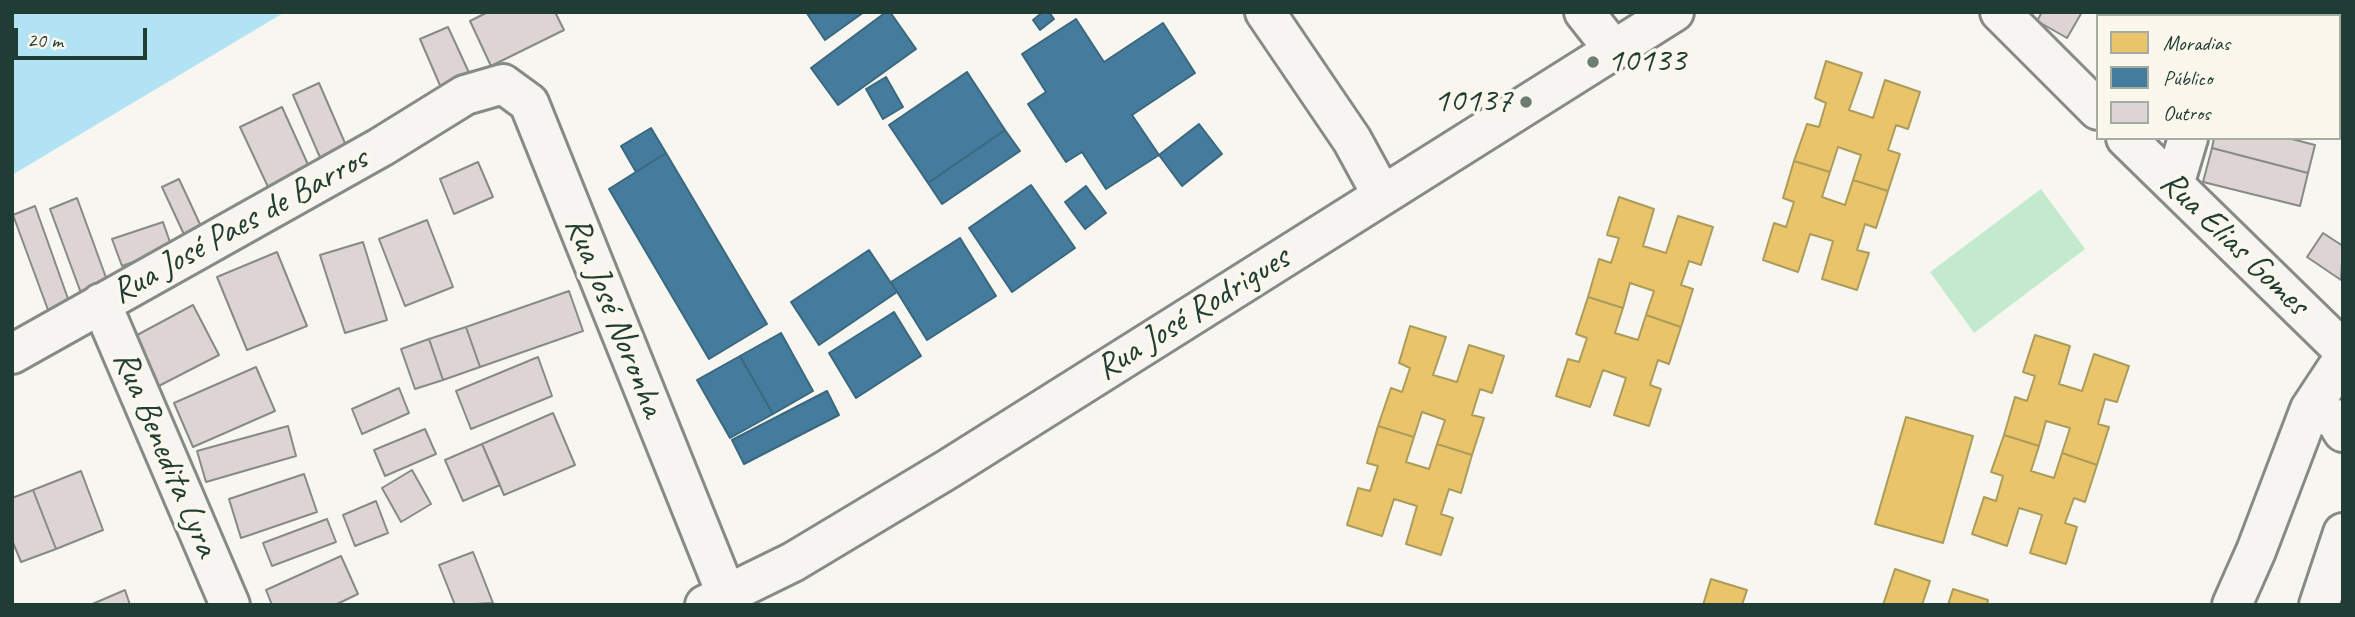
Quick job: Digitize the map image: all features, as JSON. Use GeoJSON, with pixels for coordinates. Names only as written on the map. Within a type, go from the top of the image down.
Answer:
{"type":"FeatureCollection","features":[{"type":"Feature","properties":{"kind":"street"},"geometry":{"type":"LineString","coordinates":[[1265,12],[1352,140],[1382,195]]}},
{"type":"Feature","properties":{"kind":"street"},"geometry":{"type":"LineString","coordinates":[[1584,12],[1614,50]]}},
{"type":"Feature","properties":{"kind":"street","name":"Rua José Rodrigues"},"geometry":{"type":"LineString","coordinates":[[716,600],[793,562],[948,469],[1674,12]]}},
{"type":"Feature","properties":{"kind":"street"},"geometry":{"type":"LineString","coordinates":[[2000,12],[2096,108]]}},
{"type":"Feature","properties":{"kind":"street","name":"Rua José Noronha"},"geometry":{"type":"LineString","coordinates":[[465,95],[503,84],[529,103],[716,600]]}},
{"type":"Feature","properties":{"kind":"street","name":"Rua José Paes de Barros"},"geometry":{"type":"LineString","coordinates":[[12,354],[381,147],[465,95]]}},
{"type":"Feature","properties":{"kind":"street","name":"Rua Elias Gomes"},"geometry":{"type":"LineString","coordinates":[[2128,140],[2343,350]]}},
{"type":"Feature","properties":{"kind":"street"},"geometry":{"type":"LineString","coordinates":[[2174,185],[2188,140]]}},
{"type":"Feature","properties":{"kind":"street","name":"Rua Benedita Lyra"},"geometry":{"type":"LineString","coordinates":[[101,303],[229,605]]}},
{"type":"Feature","properties":{"kind":"street"},"geometry":{"type":"LineString","coordinates":[[2232,605],[2256,551],[2310,409],[2343,359]]}},
{"type":"Feature","properties":{"kind":"street"},"geometry":{"type":"LineString","coordinates":[[2310,409],[2335,419],[2343,432]]}},
{"type":"Feature","properties":{"kind":"street"},"geometry":{"type":"LineString","coordinates":[[2319,605],[2343,533]]}},
{"type":"Feature","properties":{"kind":"green space"},"geometry":{"type":"Polygon","coordinates":[[[2041,189],[2085,249],[1974,333],[1930,272],[2041,189]]]}},
{"type":"Feature","properties":{"kind":"water"},"geometry":{"type":"Polygon","coordinates":[[[12,12],[285,12],[12,175],[12,12]]]}},
{"type":"Feature","properties":{"kind":"building: Moradias"},"geometry":{"type":"Polygon","coordinates":[[[1826,61],[1862,73],[1849,110],[1873,118],[1885,80],[1920,92],[1908,129],[1896,125],[1888,150],[1900,154],[1888,191],[1853,180],[1861,155],[1838,147],[1830,172],[1794,161],[1807,124],[1819,127],[1826,103],[1815,98],[1826,61]]]}},
{"type":"Feature","properties":{"kind":"building: Moradias"},"geometry":{"type":"Polygon","coordinates":[[[1794,161],[1830,172],[1822,197],[1845,205],[1853,180],[1888,191],[1876,228],[1865,224],[1857,250],[1869,253],[1857,290],[1822,279],[1833,241],[1810,234],[1798,272],[1763,260],[1774,223],[1786,227],[1794,202],[1783,198],[1794,161]]]}},
{"type":"Feature","properties":{"kind":"building: Moradias"},"geometry":{"type":"Polygon","coordinates":[[[1619,197],[1654,209],[1643,246],[1666,253],[1678,216],[1713,227],[1701,265],[1689,261],[1681,285],[1693,289],[1681,327],[1646,315],[1654,291],[1630,283],[1623,308],[1588,297],[1599,259],[1611,263],[1619,238],[1607,235],[1619,197]]]}},
{"type":"Feature","properties":{"kind":"building: Moradias"},"geometry":{"type":"Polygon","coordinates":[[[1588,297],[1623,308],[1615,333],[1638,340],[1646,315],[1681,327],[1669,364],[1658,360],[1650,385],[1661,389],[1649,426],[1614,415],[1626,378],[1603,370],[1590,407],[1556,396],[1568,359],[1579,362],[1587,338],[1576,334],[1588,297]]]}},
{"type":"Feature","properties":{"kind":"building: Moradias"},"geometry":{"type":"Polygon","coordinates":[[[1410,326],[1446,337],[1433,375],[1457,382],[1469,345],[1504,356],[1492,393],[1480,389],[1472,415],[1484,418],[1472,455],[1437,444],[1445,420],[1422,412],[1414,437],[1378,426],[1391,388],[1402,392],[1410,368],[1399,363],[1410,326]]]}},
{"type":"Feature","properties":{"kind":"building: Moradias"},"geometry":{"type":"Polygon","coordinates":[[[2035,335],[2070,346],[2059,384],[2082,391],[2094,354],[2129,366],[2117,402],[2105,399],[2098,424],[2109,427],[2097,465],[2062,453],[2070,428],[2046,421],[2039,446],[2004,435],[2015,397],[2027,401],[2035,376],[2023,372],[2035,335]]]}},
{"type":"Feature","properties":{"kind":"building: Moradias"},"geometry":{"type":"Polygon","coordinates":[[[1906,417],[1973,436],[1943,543],[1875,524],[1906,417]]]}},
{"type":"Feature","properties":{"kind":"building: Moradias"},"geometry":{"type":"Polygon","coordinates":[[[1378,426],[1414,437],[1406,462],[1429,469],[1437,444],[1472,455],[1461,493],[1449,489],[1441,514],[1453,518],[1441,555],[1406,544],[1417,506],[1394,499],[1382,536],[1347,525],[1358,488],[1370,491],[1378,466],[1367,463],[1378,426]]]}},
{"type":"Feature","properties":{"kind":"building: Moradias"},"geometry":{"type":"Polygon","coordinates":[[[2004,435],[2039,446],[2031,471],[2054,478],[2062,453],[2097,465],[2085,502],[2074,498],[2065,523],[2077,527],[2066,564],[2030,553],[2042,515],[2019,508],[2007,546],[1972,534],[1984,497],[1996,501],[2003,476],[1991,472],[2004,435]]]}},
{"type":"Feature","properties":{"kind":"building: Moradias"},"geometry":{"type":"Polygon","coordinates":[[[1895,569],[1930,581],[1922,605],[1883,605],[1895,569]]]}},
{"type":"Feature","properties":{"kind":"building: Moradias"},"geometry":{"type":"Polygon","coordinates":[[[1711,579],[1747,590],[1742,605],[1703,605],[1711,579]]]}},
{"type":"Feature","properties":{"kind":"building: Moradias"},"geometry":{"type":"Polygon","coordinates":[[[1953,589],[1988,600],[1987,605],[1948,605],[1953,589]]]}},
{"type":"Feature","properties":{"kind":"building: Público"},"geometry":{"type":"Polygon","coordinates":[[[806,12],[864,12],[825,40],[806,12]]]}},
{"type":"Feature","properties":{"kind":"building: Público"},"geometry":{"type":"Polygon","coordinates":[[[886,12],[890,12],[916,49],[838,105],[811,68],[886,12]]]}},
{"type":"Feature","properties":{"kind":"building: Público"},"geometry":{"type":"Polygon","coordinates":[[[1043,12],[1049,12],[1054,19],[1040,30],[1033,20],[1043,12]]]}},
{"type":"Feature","properties":{"kind":"building: Público"},"geometry":{"type":"Polygon","coordinates":[[[1076,19],[1104,62],[1163,23],[1195,73],[1132,115],[1159,155],[1106,189],[1082,152],[1066,162],[1028,104],[1046,92],[1022,54],[1076,19]]]}},
{"type":"Feature","properties":{"kind":"building: Público"},"geometry":{"type":"Polygon","coordinates":[[[967,72],[1005,130],[928,183],[889,125],[967,72]]]}},
{"type":"Feature","properties":{"kind":"building: Público"},"geometry":{"type":"Polygon","coordinates":[[[886,77],[903,107],[883,119],[866,89],[886,77]]]}},
{"type":"Feature","properties":{"kind":"building: Público"},"geometry":{"type":"Polygon","coordinates":[[[1199,124],[1222,154],[1182,186],[1159,155],[1199,124]]]}},
{"type":"Feature","properties":{"kind":"building: Público"},"geometry":{"type":"Polygon","coordinates":[[[651,128],[666,153],[636,172],[621,146],[651,128]]]}},
{"type":"Feature","properties":{"kind":"building: Público"},"geometry":{"type":"Polygon","coordinates":[[[1005,130],[1020,151],[942,204],[928,183],[1005,130]]]}},
{"type":"Feature","properties":{"kind":"building: Público"},"geometry":{"type":"Polygon","coordinates":[[[666,153],[767,324],[709,359],[609,189],[666,153]]]}},
{"type":"Feature","properties":{"kind":"building: Público"},"geometry":{"type":"Polygon","coordinates":[[[1031,185],[1075,248],[1012,292],[969,228],[1031,185]]]}},
{"type":"Feature","properties":{"kind":"building: Público"},"geometry":{"type":"Polygon","coordinates":[[[1086,186],[1106,213],[1085,229],[1065,202],[1086,186]]]}},
{"type":"Feature","properties":{"kind":"building: Público"},"geometry":{"type":"Polygon","coordinates":[[[960,238],[996,296],[927,340],[891,282],[960,238]]]}},
{"type":"Feature","properties":{"kind":"building: Público"},"geometry":{"type":"Polygon","coordinates":[[[869,250],[897,292],[819,345],[791,302],[869,250]]]}},
{"type":"Feature","properties":{"kind":"building: Público"},"geometry":{"type":"Polygon","coordinates":[[[894,312],[921,356],[856,398],[829,353],[894,312]]]}},
{"type":"Feature","properties":{"kind":"building: Público"},"geometry":{"type":"Polygon","coordinates":[[[781,333],[813,391],[773,414],[740,356],[781,333]]]}},
{"type":"Feature","properties":{"kind":"building: Público"},"geometry":{"type":"Polygon","coordinates":[[[740,356],[773,414],[730,438],[697,380],[740,356]]]}},
{"type":"Feature","properties":{"kind":"building: Público"},"geometry":{"type":"Polygon","coordinates":[[[827,391],[839,415],[744,464],[732,440],[827,391]]]}},
{"type":"Feature","properties":{"kind":"building: Outros"},"geometry":{"type":"Polygon","coordinates":[[[488,12],[555,12],[564,30],[491,66],[470,21],[488,12]]]}},
{"type":"Feature","properties":{"kind":"building: Outros"},"geometry":{"type":"Polygon","coordinates":[[[2042,12],[2082,12],[2067,38],[2037,21],[2042,12]]]}},
{"type":"Feature","properties":{"kind":"building: Outros"},"geometry":{"type":"Polygon","coordinates":[[[2192,12],[2199,14],[2126,14],[2192,12]]]}},
{"type":"Feature","properties":{"kind":"building: Outros"},"geometry":{"type":"Polygon","coordinates":[[[2343,12],[2341,36],[2341,14],[2256,14],[2343,12]]]}},
{"type":"Feature","properties":{"kind":"building: Outros"},"geometry":{"type":"Polygon","coordinates":[[[448,27],[471,77],[442,90],[420,39],[448,27]]]}},
{"type":"Feature","properties":{"kind":"building: Outros"},"geometry":{"type":"Polygon","coordinates":[[[319,83],[348,150],[322,162],[293,95],[319,83]]]}},
{"type":"Feature","properties":{"kind":"building: Outros"},"geometry":{"type":"Polygon","coordinates":[[[282,107],[310,169],[269,189],[240,127],[282,107]]]}},
{"type":"Feature","properties":{"kind":"building: Outros"},"geometry":{"type":"Polygon","coordinates":[[[2214,140],[2296,140],[2315,145],[2308,173],[2212,148],[2214,140]]]}},
{"type":"Feature","properties":{"kind":"building: Outros"},"geometry":{"type":"Polygon","coordinates":[[[2212,148],[2308,173],[2300,206],[2203,182],[2212,148]]]}},
{"type":"Feature","properties":{"kind":"building: Outros"},"geometry":{"type":"Polygon","coordinates":[[[478,162],[493,197],[454,214],[440,179],[478,162]]]}},
{"type":"Feature","properties":{"kind":"building: Outros"},"geometry":{"type":"Polygon","coordinates":[[[179,179],[205,235],[188,243],[162,187],[179,179]]]}},
{"type":"Feature","properties":{"kind":"building: Outros"},"geometry":{"type":"Polygon","coordinates":[[[77,198],[108,283],[81,293],[50,209],[77,198]]]}},
{"type":"Feature","properties":{"kind":"building: Outros"},"geometry":{"type":"Polygon","coordinates":[[[35,206],[72,310],[51,318],[13,215],[35,206]]]}},
{"type":"Feature","properties":{"kind":"building: Outros"},"geometry":{"type":"Polygon","coordinates":[[[427,220],[453,287],[405,306],[379,239],[427,220]]]}},
{"type":"Feature","properties":{"kind":"building: Outros"},"geometry":{"type":"Polygon","coordinates":[[[163,222],[172,248],[122,266],[112,239],[163,222]]]}},
{"type":"Feature","properties":{"kind":"building: Outros"},"geometry":{"type":"Polygon","coordinates":[[[2323,233],[2343,246],[2341,280],[2307,257],[2323,233]]]}},
{"type":"Feature","properties":{"kind":"building: Outros"},"geometry":{"type":"Polygon","coordinates":[[[363,242],[387,320],[345,333],[320,255],[363,242]]]}},
{"type":"Feature","properties":{"kind":"building: Outros"},"geometry":{"type":"Polygon","coordinates":[[[277,252],[307,326],[247,350],[217,277],[277,252]]]}},
{"type":"Feature","properties":{"kind":"building: Outros"},"geometry":{"type":"Polygon","coordinates":[[[569,291],[583,331],[480,367],[466,327],[569,291]]]}},
{"type":"Feature","properties":{"kind":"building: Outros"},"geometry":{"type":"Polygon","coordinates":[[[193,305],[219,355],[151,390],[126,341],[193,305]]]}},
{"type":"Feature","properties":{"kind":"building: Outros"},"geometry":{"type":"Polygon","coordinates":[[[466,327],[480,367],[443,380],[429,339],[466,327]]]}},
{"type":"Feature","properties":{"kind":"building: Outros"},"geometry":{"type":"Polygon","coordinates":[[[429,339],[443,380],[415,389],[401,349],[429,339]]]}},
{"type":"Feature","properties":{"kind":"building: Outros"},"geometry":{"type":"Polygon","coordinates":[[[538,357],[552,396],[471,429],[456,391],[538,357]]]}},
{"type":"Feature","properties":{"kind":"building: Outros"},"geometry":{"type":"Polygon","coordinates":[[[256,367],[275,411],[193,447],[174,403],[256,367]]]}},
{"type":"Feature","properties":{"kind":"building: Outros"},"geometry":{"type":"Polygon","coordinates":[[[399,388],[409,413],[362,434],[352,409],[399,388]]]}},
{"type":"Feature","properties":{"kind":"building: Outros"},"geometry":{"type":"Polygon","coordinates":[[[553,413],[575,465],[504,495],[482,444],[553,413]]]}},
{"type":"Feature","properties":{"kind":"building: Outros"},"geometry":{"type":"Polygon","coordinates":[[[288,426],[296,456],[206,482],[197,451],[288,426]]]}},
{"type":"Feature","properties":{"kind":"building: Outros"},"geometry":{"type":"Polygon","coordinates":[[[425,429],[436,454],[385,476],[374,450],[425,429]]]}},
{"type":"Feature","properties":{"kind":"building: Outros"},"geometry":{"type":"Polygon","coordinates":[[[482,444],[500,485],[463,501],[445,460],[482,444]]]}},
{"type":"Feature","properties":{"kind":"building: Outros"},"geometry":{"type":"Polygon","coordinates":[[[412,470],[431,504],[401,522],[382,488],[412,470]]]}},
{"type":"Feature","properties":{"kind":"building: Outros"},"geometry":{"type":"Polygon","coordinates":[[[81,471],[103,530],[56,549],[33,490],[81,471]]]}},
{"type":"Feature","properties":{"kind":"building: Outros"},"geometry":{"type":"Polygon","coordinates":[[[304,474],[317,512],[241,538],[229,499],[304,474]]]}},
{"type":"Feature","properties":{"kind":"building: Outros"},"geometry":{"type":"Polygon","coordinates":[[[33,490],[56,549],[21,562],[12,540],[12,498],[33,490]]]}},
{"type":"Feature","properties":{"kind":"building: Outros"},"geometry":{"type":"Polygon","coordinates":[[[376,501],[388,533],[355,546],[343,515],[376,501]]]}},
{"type":"Feature","properties":{"kind":"building: Outros"},"geometry":{"type":"Polygon","coordinates":[[[327,519],[336,542],[272,566],[263,543],[327,519]]]}},
{"type":"Feature","properties":{"kind":"building: Outros"},"geometry":{"type":"Polygon","coordinates":[[[473,552],[493,603],[455,605],[439,565],[473,552]]]}},
{"type":"Feature","properties":{"kind":"building: Outros"},"geometry":{"type":"Polygon","coordinates":[[[341,556],[358,594],[335,605],[272,605],[266,590],[341,556]]]}},
{"type":"Feature","properties":{"kind":"building: Outros"},"geometry":{"type":"Polygon","coordinates":[[[125,590],[130,605],[90,605],[125,590]]]}},
{"type":"Feature","properties":{"kind":"place","name":"10133"},"geometry":{"type":"Point","coordinates":[1593,62]}},
{"type":"Feature","properties":{"kind":"place","name":"10137"},"geometry":{"type":"Point","coordinates":[1526,102]}}]}
